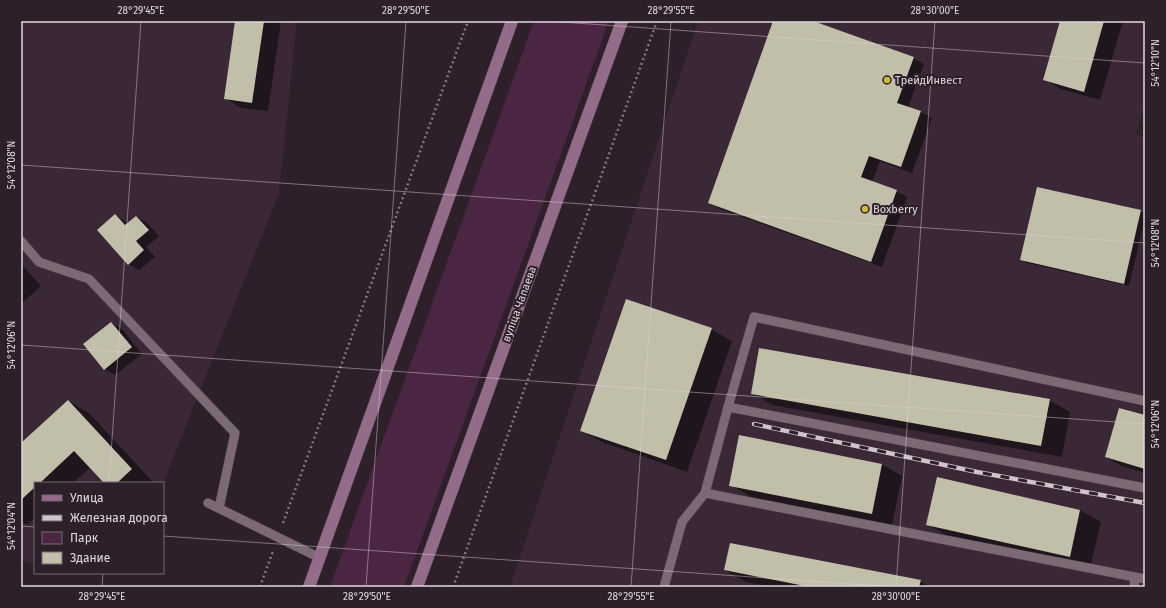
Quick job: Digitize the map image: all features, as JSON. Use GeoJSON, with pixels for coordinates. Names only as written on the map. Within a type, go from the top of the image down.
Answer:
{"type":"FeatureCollection","features":[{"type":"Feature","properties":{"kind":"main road"},"geometry":{"type":"LineString","coordinates":[[309,587],[512,21]]}},
{"type":"Feature","properties":{"kind":"main road","name":"вуліца Чапаева"},"geometry":{"type":"LineString","coordinates":[[417,587],[622,21]]}},
{"type":"Feature","properties":{"kind":"lane"},"geometry":{"type":"LineString","coordinates":[[21,241],[39,262],[89,279],[235,433],[219,508]]}},
{"type":"Feature","properties":{"kind":"lane"},"geometry":{"type":"LineString","coordinates":[[665,587],[682,522],[706,493],[728,407],[754,317],[1145,401]]}},
{"type":"Feature","properties":{"kind":"lane"},"geometry":{"type":"LineString","coordinates":[[728,407],[1145,488]]}},
{"type":"Feature","properties":{"kind":"lane"},"geometry":{"type":"LineString","coordinates":[[706,493],[1145,579]]}},
{"type":"Feature","properties":{"kind":"lane"},"geometry":{"type":"LineString","coordinates":[[208,503],[320,558]]}},
{"type":"Feature","properties":{"kind":"lane"},"geometry":{"type":"LineString","coordinates":[[1134,587],[1135,577]]}},
{"type":"Feature","properties":{"kind":"path"},"geometry":{"type":"LineString","coordinates":[[260,587],[277,537],[468,21]]}},
{"type":"Feature","properties":{"kind":"path"},"geometry":{"type":"LineString","coordinates":[[452,587],[657,21]]}},
{"type":"Feature","properties":{"kind":"shaded area"},"geometry":{"type":"Polygon","coordinates":[[[21,21],[297,21],[279,193],[163,482],[34,482],[34,565],[21,560],[21,21]]]}},
{"type":"Feature","properties":{"kind":"shaded area"},"geometry":{"type":"Polygon","coordinates":[[[698,21],[1145,21],[1145,107],[1135,134],[1145,137],[1145,587],[510,587],[698,21]]]}},
{"type":"Feature","properties":{"kind":"green space"},"geometry":{"type":"Polygon","coordinates":[[[534,21],[609,21],[404,587],[330,587],[534,21]]]}},
{"type":"Feature","properties":{"kind":"building"},"geometry":{"type":"Polygon","coordinates":[[[235,21],[264,21],[252,103],[224,99],[235,21]]]}},
{"type":"Feature","properties":{"kind":"building"},"geometry":{"type":"Polygon","coordinates":[[[773,21],[813,21],[914,57],[897,103],[921,111],[901,167],[869,156],[861,177],[897,190],[871,262],[708,203],[773,21]]]}},
{"type":"Feature","properties":{"kind":"building"},"geometry":{"type":"Polygon","coordinates":[[[1060,21],[1104,21],[1084,92],[1043,80],[1060,21]]]}},
{"type":"Feature","properties":{"kind":"building"},"geometry":{"type":"Polygon","coordinates":[[[1037,187],[1141,210],[1124,284],[1020,260],[1037,187]]]}},
{"type":"Feature","properties":{"kind":"building"},"geometry":{"type":"Polygon","coordinates":[[[115,214],[125,225],[136,216],[149,230],[136,241],[144,250],[128,265],[97,230],[115,214]]]}},
{"type":"Feature","properties":{"kind":"building"},"geometry":{"type":"Polygon","coordinates":[[[626,299],[712,328],[666,460],[580,431],[626,299]]]}},
{"type":"Feature","properties":{"kind":"building"},"geometry":{"type":"Polygon","coordinates":[[[111,322],[132,347],[104,370],[83,344],[111,322]]]}},
{"type":"Feature","properties":{"kind":"building"},"geometry":{"type":"Polygon","coordinates":[[[759,348],[1050,399],[1041,446],[751,394],[759,348]]]}},
{"type":"Feature","properties":{"kind":"building"},"geometry":{"type":"Polygon","coordinates":[[[68,400],[132,469],[118,482],[103,482],[74,451],[41,482],[34,482],[34,488],[21,500],[21,443],[68,400]]]}},
{"type":"Feature","properties":{"kind":"building"},"geometry":{"type":"Polygon","coordinates":[[[1119,408],[1145,415],[1145,469],[1105,457],[1119,408]]]}},
{"type":"Feature","properties":{"kind":"building"},"geometry":{"type":"Polygon","coordinates":[[[739,435],[882,464],[872,514],[729,486],[739,435]]]}},
{"type":"Feature","properties":{"kind":"building"},"geometry":{"type":"Polygon","coordinates":[[[937,477],[1080,510],[1070,557],[926,525],[937,477]]]}},
{"type":"Feature","properties":{"kind":"building"},"geometry":{"type":"Polygon","coordinates":[[[730,543],[921,580],[919,587],[810,587],[724,570],[730,543]]]}},
{"type":"Feature","properties":{"kind":"railway"},"geometry":{"type":"LineString","coordinates":[[754,424],[977,472],[1145,503]]}},
{"type":"Feature","properties":{"kind":"place","name":"ТрейдИнвест"},"geometry":{"type":"Point","coordinates":[887,80]}},
{"type":"Feature","properties":{"kind":"place","name":"Boxberry"},"geometry":{"type":"Point","coordinates":[865,209]}}]}
